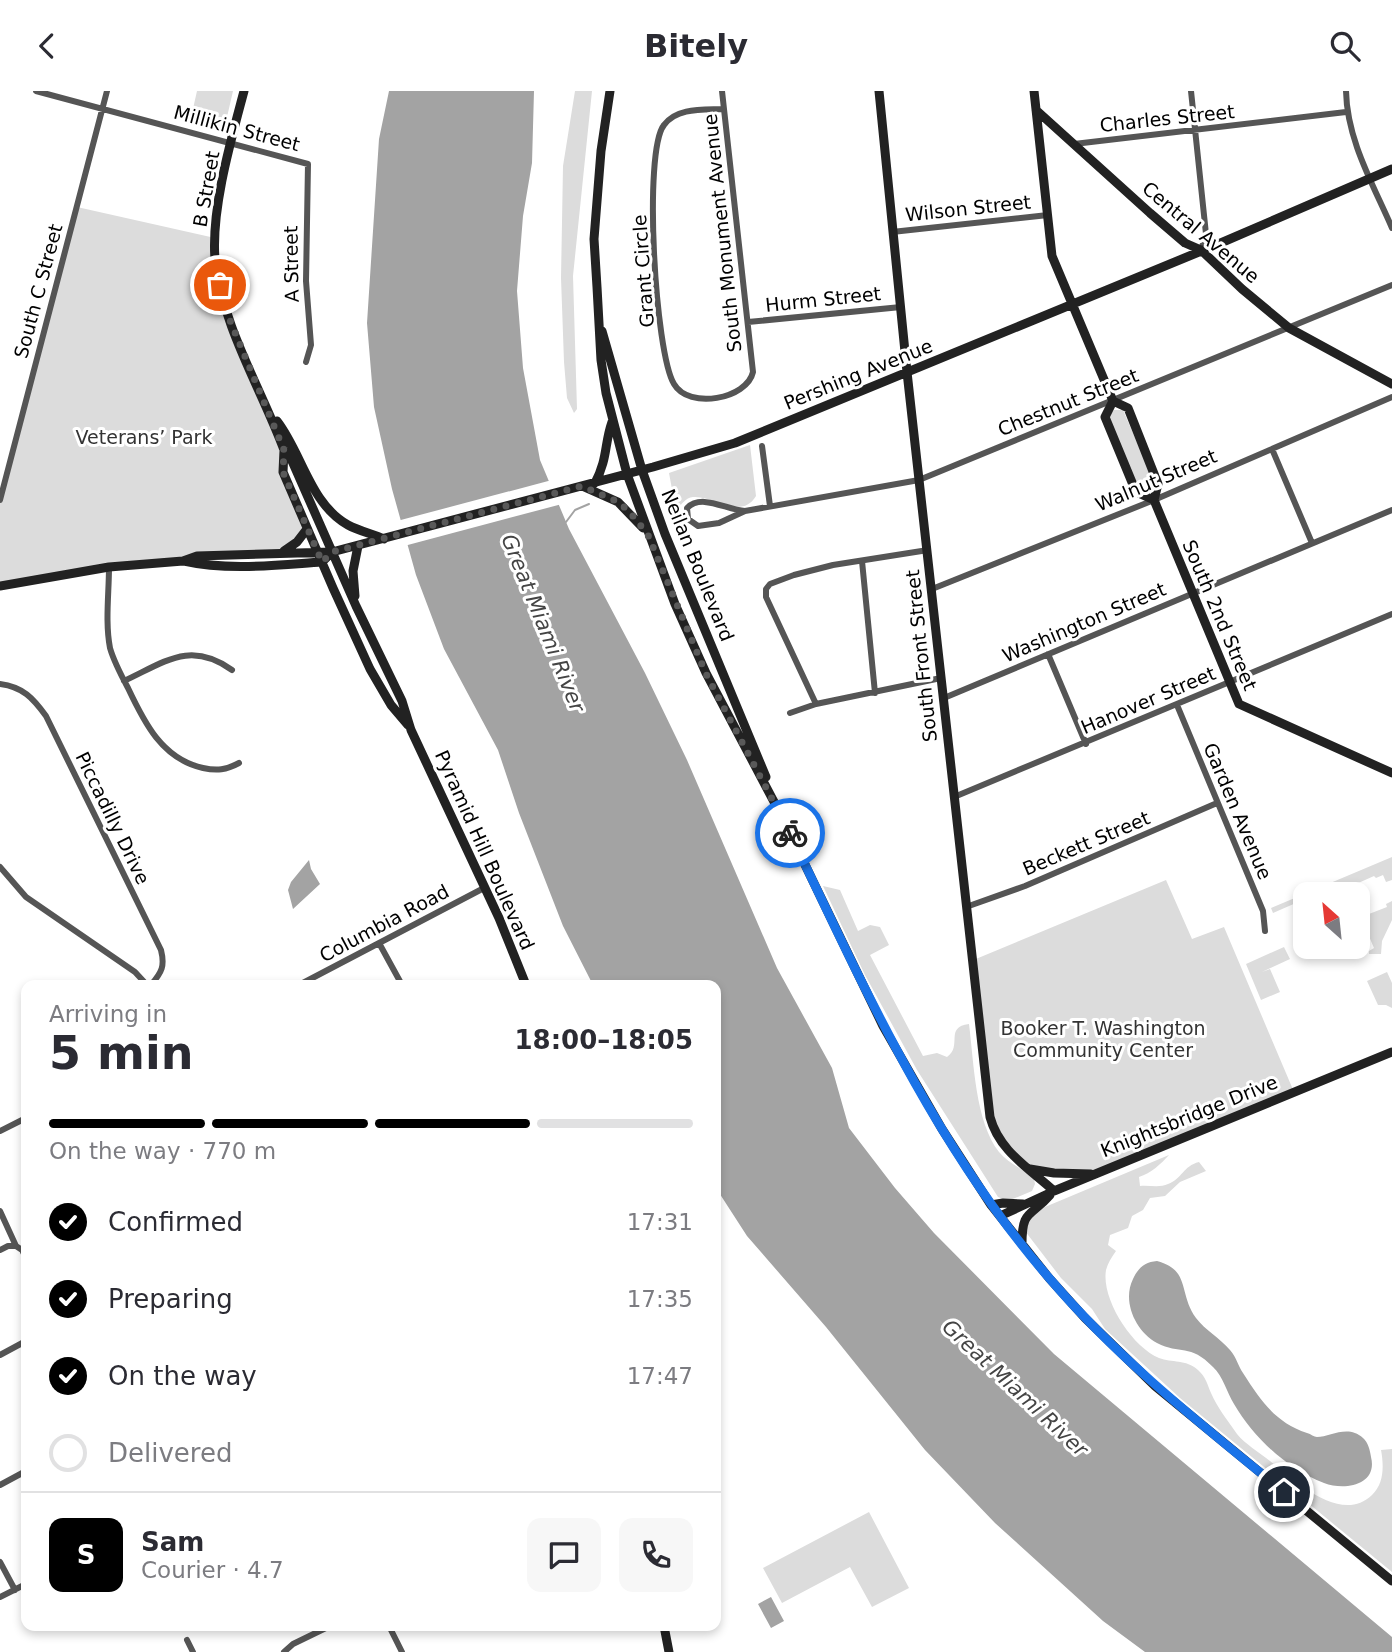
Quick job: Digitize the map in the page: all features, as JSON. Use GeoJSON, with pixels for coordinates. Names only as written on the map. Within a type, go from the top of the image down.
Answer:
{"type":"FeatureCollection","features":[{"type":"Feature","properties":{"kind":"street","name":"Millikin Street"},"geometry":{"type":"LineString","coordinates":[[36,91],[308,164]]}},
{"type":"Feature","properties":{"kind":"street","name":"South C Street"},"geometry":{"type":"LineString","coordinates":[[0,500],[107,91]]}},
{"type":"Feature","properties":{"kind":"street","name":"B Street"},"geometry":{"type":"LineString","coordinates":[[244,91],[219,202],[215,261],[229,318],[284,450],[292,461],[332,552]]}},
{"type":"Feature","properties":{"kind":"street","name":"Neilan Boulevard"},"geometry":{"type":"LineString","coordinates":[[610,91],[601,151],[594,239],[601,360],[612,421],[627,474],[648,535],[706,674],[781,815],[883,1026],[942,1129],[991,1205],[1085,1318],[1155,1386],[1392,1581]]}},
{"type":"Feature","properties":{"kind":"street","name":"South Monument Avenue"},"geometry":{"type":"LineString","coordinates":[[722,91],[753,372]]}},
{"type":"Feature","properties":{"kind":"street","name":"South Front Street"},"geometry":{"type":"LineString","coordinates":[[879,91],[907,372],[990,1117],[1000,1142],[1054,1191]]}},
{"type":"Feature","properties":{"kind":"street","name":"South 2nd Street"},"geometry":{"type":"LineString","coordinates":[[1034,91],[1052,256],[1113,401],[1128,408],[1158,484],[1154,500],[1239,704],[1392,773]]}},
{"type":"Feature","properties":{"kind":"street"},"geometry":{"type":"LineString","coordinates":[[1191,91],[1206,234],[1202,250]]}},
{"type":"Feature","properties":{"kind":"street"},"geometry":{"type":"LineString","coordinates":[[1346,91],[1346,112],[1352,138],[1392,228]]}},
{"type":"Feature","properties":{"kind":"street","name":"Grant Circle"},"geometry":{"type":"LineString","coordinates":[[724,109],[681,112],[667,121],[657,136],[654,162],[657,295],[669,374],[681,392],[698,400],[742,390],[751,380],[753,372]]}},
{"type":"Feature","properties":{"kind":"street","name":"Central Avenue"},"geometry":{"type":"LineString","coordinates":[[1036,110],[1185,243],[1202,250],[1242,289],[1289,328],[1392,384]]}},
{"type":"Feature","properties":{"kind":"street","name":"Charles Street"},"geometry":{"type":"LineString","coordinates":[[1074,144],[1346,112]]}},
{"type":"Feature","properties":{"kind":"street","name":"A Street"},"geometry":{"type":"LineString","coordinates":[[306,362],[311,345],[306,281],[308,164]]}},
{"type":"Feature","properties":{"kind":"street","name":"Pershing Avenue"},"geometry":{"type":"LineString","coordinates":[[183,561],[197,557],[332,552],[595,483],[740,441],[1392,169]]}},
{"type":"Feature","properties":{"kind":"street","name":"Wilson Street"},"geometry":{"type":"LineString","coordinates":[[892,232],[1048,215]]}},
{"type":"Feature","properties":{"kind":"street","name":"Chestnut Street"},"geometry":{"type":"LineString","coordinates":[[745,511],[730,510],[701,501],[693,502],[687,508],[688,519],[698,526],[719,523],[745,511],[919,479],[1392,285]]}},
{"type":"Feature","properties":{"kind":"street","name":"Hurm Street"},"geometry":{"type":"LineString","coordinates":[[748,322],[901,307]]}},
{"type":"Feature","properties":{"kind":"street","name":"Neilan Boulevard"},"geometry":{"type":"LineString","coordinates":[[599,323],[608,345],[642,470],[670,546],[781,815]]}},
{"type":"Feature","properties":{"kind":"street","name":"Walnut Street"},"geometry":{"type":"LineString","coordinates":[[932,589],[1154,500],[1392,397]]}},
{"type":"Feature","properties":{"kind":"street","name":"South 2nd Street"},"geometry":{"type":"LineString","coordinates":[[1113,401],[1105,417],[1120,454],[1136,492],[1154,500]]}},
{"type":"Feature","properties":{"kind":"street"},"geometry":{"type":"LineString","coordinates":[[270,412],[280,423],[319,497],[335,515],[353,527],[384,539]]}},
{"type":"Feature","properties":{"kind":"street"},"geometry":{"type":"LineString","coordinates":[[595,483],[605,461],[607,437],[612,421]]}},
{"type":"Feature","properties":{"kind":"street"},"geometry":{"type":"LineString","coordinates":[[762,446],[770,506]]}},
{"type":"Feature","properties":{"kind":"street"},"geometry":{"type":"LineString","coordinates":[[1272,449],[1312,543]]}},
{"type":"Feature","properties":{"kind":"street","name":"B Street"},"geometry":{"type":"LineString","coordinates":[[284,450],[283,472],[317,551]]}},
{"type":"Feature","properties":{"kind":"street"},"geometry":{"type":"LineString","coordinates":[[582,486],[624,506],[648,535]]}},
{"type":"Feature","properties":{"kind":"street","name":"Washington Street"},"geometry":{"type":"LineString","coordinates":[[944,698],[1392,510]]}},
{"type":"Feature","properties":{"kind":"street"},"geometry":{"type":"LineString","coordinates":[[279,553],[294,545],[307,529]]}},
{"type":"Feature","properties":{"kind":"street"},"geometry":{"type":"LineString","coordinates":[[356,606],[352,578],[358,546]]}},
{"type":"Feature","properties":{"kind":"street"},"geometry":{"type":"LineString","coordinates":[[816,704],[766,597],[766,589],[770,584],[794,575],[833,565],[928,550]]}},
{"type":"Feature","properties":{"kind":"street","name":"Pyramid Hill Boulevard"},"geometry":{"type":"LineString","coordinates":[[317,551],[370,669],[391,705],[411,730]]}},
{"type":"Feature","properties":{"kind":"street"},"geometry":{"type":"LineString","coordinates":[[0,586],[109,567],[183,561],[199,564],[257,565],[322,562],[332,552]]}},
{"type":"Feature","properties":{"kind":"street","name":"Pyramid Hill Boulevard"},"geometry":{"type":"LineString","coordinates":[[332,552],[402,701],[411,730],[524,980]]}},
{"type":"Feature","properties":{"kind":"street"},"geometry":{"type":"LineString","coordinates":[[862,561],[875,692]]}},
{"type":"Feature","properties":{"kind":"street"},"geometry":{"type":"LineString","coordinates":[[109,567],[110,644],[113,659],[144,721],[161,744],[178,759],[212,770],[228,770],[239,764]]}},
{"type":"Feature","properties":{"kind":"street","name":"Hanover Street"},"geometry":{"type":"LineString","coordinates":[[954,797],[1392,614]]}},
{"type":"Feature","properties":{"kind":"street"},"geometry":{"type":"LineString","coordinates":[[124,681],[183,655],[198,654],[216,659],[232,670]]}},
{"type":"Feature","properties":{"kind":"street"},"geometry":{"type":"LineString","coordinates":[[1048,654],[1086,744]]}},
{"type":"Feature","properties":{"kind":"street"},"geometry":{"type":"LineString","coordinates":[[790,713],[816,704],[941,678]]}},
{"type":"Feature","properties":{"kind":"street","name":"Piccadilly Drive"},"geometry":{"type":"LineString","coordinates":[[0,684],[23,689],[46,716],[161,950],[164,962],[162,971],[154,980]]}},
{"type":"Feature","properties":{"kind":"street","name":"Garden Avenue"},"geometry":{"type":"LineString","coordinates":[[1177,705],[1263,911],[1265,932]]}},
{"type":"Feature","properties":{"kind":"street","name":"Beckett Street"},"geometry":{"type":"LineString","coordinates":[[966,907],[1025,886],[1217,803]]}},
{"type":"Feature","properties":{"kind":"street"},"geometry":{"type":"LineString","coordinates":[[0,867],[26,897],[144,980]]}},
{"type":"Feature","properties":{"kind":"street","name":"Columbia Road"},"geometry":{"type":"LineString","coordinates":[[309,980],[484,888]]}},
{"type":"Feature","properties":{"kind":"street"},"geometry":{"type":"LineString","coordinates":[[379,943],[399,980]]}},
{"type":"Feature","properties":{"kind":"street","name":"Knightsbridge Drive"},"geometry":{"type":"LineString","coordinates":[[1000,1216],[1054,1191],[1392,1052]]}},
{"type":"Feature","properties":{"kind":"street"},"geometry":{"type":"LineString","coordinates":[[0,1131],[21,1120]]}},
{"type":"Feature","properties":{"kind":"street"},"geometry":{"type":"LineString","coordinates":[[1030,1169],[1054,1173],[1096,1174]]}},
{"type":"Feature","properties":{"kind":"street"},"geometry":{"type":"LineString","coordinates":[[1022,1244],[1022,1228],[1028,1213],[1054,1191]]}},
{"type":"Feature","properties":{"kind":"street"},"geometry":{"type":"LineString","coordinates":[[991,1205],[1025,1204]]}},
{"type":"Feature","properties":{"kind":"street"},"geometry":{"type":"LineString","coordinates":[[0,1211],[16,1246]]}},
{"type":"Feature","properties":{"kind":"street"},"geometry":{"type":"LineString","coordinates":[[0,1249],[8,1245],[21,1249]]}},
{"type":"Feature","properties":{"kind":"street"},"geometry":{"type":"LineString","coordinates":[[0,1355],[21,1344]]}},
{"type":"Feature","properties":{"kind":"street"},"geometry":{"type":"LineString","coordinates":[[0,1485],[21,1474]]}},
{"type":"Feature","properties":{"kind":"street"},"geometry":{"type":"LineString","coordinates":[[0,1562],[15,1590]]}},
{"type":"Feature","properties":{"kind":"street"},"geometry":{"type":"LineString","coordinates":[[0,1597],[21,1587]]}},
{"type":"Feature","properties":{"kind":"street"},"geometry":{"type":"LineString","coordinates":[[284,1652],[293,1644],[320,1631]]}},
{"type":"Feature","properties":{"kind":"street"},"geometry":{"type":"LineString","coordinates":[[392,1631],[402,1652]]}},
{"type":"Feature","properties":{"kind":"street"},"geometry":{"type":"LineString","coordinates":[[665,1631],[668,1652]]}},
{"type":"Feature","properties":{"kind":"street"},"geometry":{"type":"LineString","coordinates":[[187,1640],[193,1652]]}},
{"type":"Feature","properties":{"kind":"green space"},"geometry":{"type":"Polygon","coordinates":[[[197,91],[233,91],[224,130],[190,122],[197,91]]]}},
{"type":"Feature","properties":{"kind":"green space"},"geometry":{"type":"Polygon","coordinates":[[[575,91],[592,91],[573,276],[577,409],[574,413],[567,398],[561,278],[563,166],[575,91]]]}},
{"type":"Feature","properties":{"kind":"green space","name":"Veterans’ Park"},"geometry":{"type":"Polygon","coordinates":[[[77,207],[215,238],[229,318],[270,412],[282,462],[307,529],[279,553],[197,556],[0,586],[0,500],[77,207]]]}},
{"type":"Feature","properties":{"kind":"green space"},"geometry":{"type":"Polygon","coordinates":[[[1114,410],[1123,410],[1154,482],[1149,488],[1138,489],[1108,417],[1114,410]]]}},
{"type":"Feature","properties":{"kind":"green space"},"geometry":{"type":"Polygon","coordinates":[[[750,445],[756,496],[750,503],[735,507],[693,497],[685,500],[676,511],[669,473],[750,445]]]}},
{"type":"Feature","properties":{"kind":"green space"},"geometry":{"type":"Polygon","coordinates":[[[1392,857],[1392,880],[1386,882],[1383,875],[1360,882],[1333,882],[1392,857]]]}},
{"type":"Feature","properties":{"kind":"green space","name":"Booker T. Washington Community Center"},"geometry":{"type":"Polygon","coordinates":[[[1166,880],[1192,939],[1224,927],[1294,1092],[1096,1173],[1030,1169],[993,1130],[971,961],[1166,880]]]}},
{"type":"Feature","properties":{"kind":"green space"},"geometry":{"type":"Polygon","coordinates":[[[823,886],[840,890],[858,931],[870,925],[880,927],[889,945],[870,955],[923,1056],[937,1053],[947,1057],[954,1048],[957,1029],[969,1024],[977,1091],[985,1124],[999,1152],[1034,1179],[1032,1191],[1008,1201],[998,1197],[917,1070],[865,975],[823,886]]]}},
{"type":"Feature","properties":{"kind":"green space"},"geometry":{"type":"Polygon","coordinates":[[[1293,899],[1293,904],[1273,913],[1271,908],[1293,899]]]}},
{"type":"Feature","properties":{"kind":"green space"},"geometry":{"type":"Polygon","coordinates":[[[1392,901],[1392,920],[1382,941],[1381,954],[1370,954],[1374,948],[1370,939],[1370,914],[1387,907],[1386,904],[1392,901]]]}},
{"type":"Feature","properties":{"kind":"green space"},"geometry":{"type":"Polygon","coordinates":[[[1284,947],[1290,959],[1262,972],[1270,969],[1280,992],[1261,1000],[1246,964],[1284,947]]]}},
{"type":"Feature","properties":{"kind":"green space"},"geometry":{"type":"Polygon","coordinates":[[[1387,972],[1392,983],[1392,1008],[1378,1005],[1367,981],[1387,972]]]}},
{"type":"Feature","properties":{"kind":"green space"},"geometry":{"type":"Polygon","coordinates":[[[1169,1155],[1156,1168],[1139,1177],[1140,1186],[1168,1184],[1189,1166],[1199,1162],[1206,1171],[1180,1182],[1165,1196],[1150,1198],[1143,1210],[1132,1216],[1128,1228],[1110,1235],[1108,1245],[1116,1251],[1106,1270],[1106,1282],[1113,1308],[1129,1333],[1149,1352],[1159,1358],[1189,1364],[1198,1370],[1205,1378],[1219,1409],[1240,1438],[1318,1496],[1346,1505],[1360,1503],[1379,1486],[1383,1468],[1381,1450],[1392,1449],[1392,1572],[1180,1398],[1105,1329],[1092,1309],[1061,1278],[1025,1231],[1033,1212],[1169,1155]]]}},
{"type":"Feature","properties":{"kind":"green space"},"geometry":{"type":"Polygon","coordinates":[[[869,1512],[909,1588],[872,1607],[850,1567],[782,1603],[763,1568],[869,1512]]]}},
{"type":"Feature","properties":{"kind":"water","name":"Great Miami River"},"geometry":{"type":"Polygon","coordinates":[[[389,91],[534,91],[532,163],[523,216],[517,291],[523,368],[540,460],[569,529],[645,673],[687,760],[777,968],[832,1068],[849,1128],[934,1233],[1054,1354],[1392,1637],[1392,1652],[1145,1652],[1103,1621],[995,1523],[925,1450],[826,1327],[747,1236],[721,1196],[721,980],[590,980],[563,926],[519,813],[498,750],[444,649],[416,575],[392,489],[374,407],[367,323],[379,139],[389,91]]]}},
{"type":"Feature","properties":{"kind":"water"},"geometry":{"type":"Polygon","coordinates":[[[309,860],[320,884],[293,909],[288,890],[291,882],[309,860]]]}},
{"type":"Feature","properties":{"kind":"water"},"geometry":{"type":"Polygon","coordinates":[[[1157,1261],[1168,1265],[1180,1276],[1196,1318],[1230,1350],[1256,1393],[1277,1417],[1316,1437],[1351,1432],[1365,1440],[1372,1466],[1365,1480],[1350,1486],[1332,1485],[1297,1470],[1251,1429],[1213,1367],[1191,1352],[1157,1343],[1142,1331],[1130,1306],[1130,1288],[1135,1275],[1145,1264],[1157,1261]]]}},
{"type":"Feature","properties":{"kind":"water"},"geometry":{"type":"Polygon","coordinates":[[[771,1597],[784,1621],[771,1628],[758,1604],[771,1597]]]}},
{"type":"Feature","properties":{"kind":"pier"},"geometry":{"type":"Polygon","coordinates":[[[552,480],[562,504],[404,546],[397,521],[552,480]]]}},
{"type":"Feature","properties":{"kind":"waterway"},"geometry":{"type":"LineString","coordinates":[[566,522],[575,510],[589,504]]}},
{"type":"Feature","properties":{"kind":"way so far"},"geometry":{"type":"LineString","coordinates":[[220,285],[229,318],[284,450],[283,472],[322,562],[332,552],[582,486],[618,502],[648,535],[706,674],[790,833]]}},
{"type":"Feature","properties":{"kind":"route"},"geometry":{"type":"LineString","coordinates":[[790,833],[892,1042],[942,1129],[991,1205],[1085,1318],[1155,1386],[1284,1492]]}}]}
